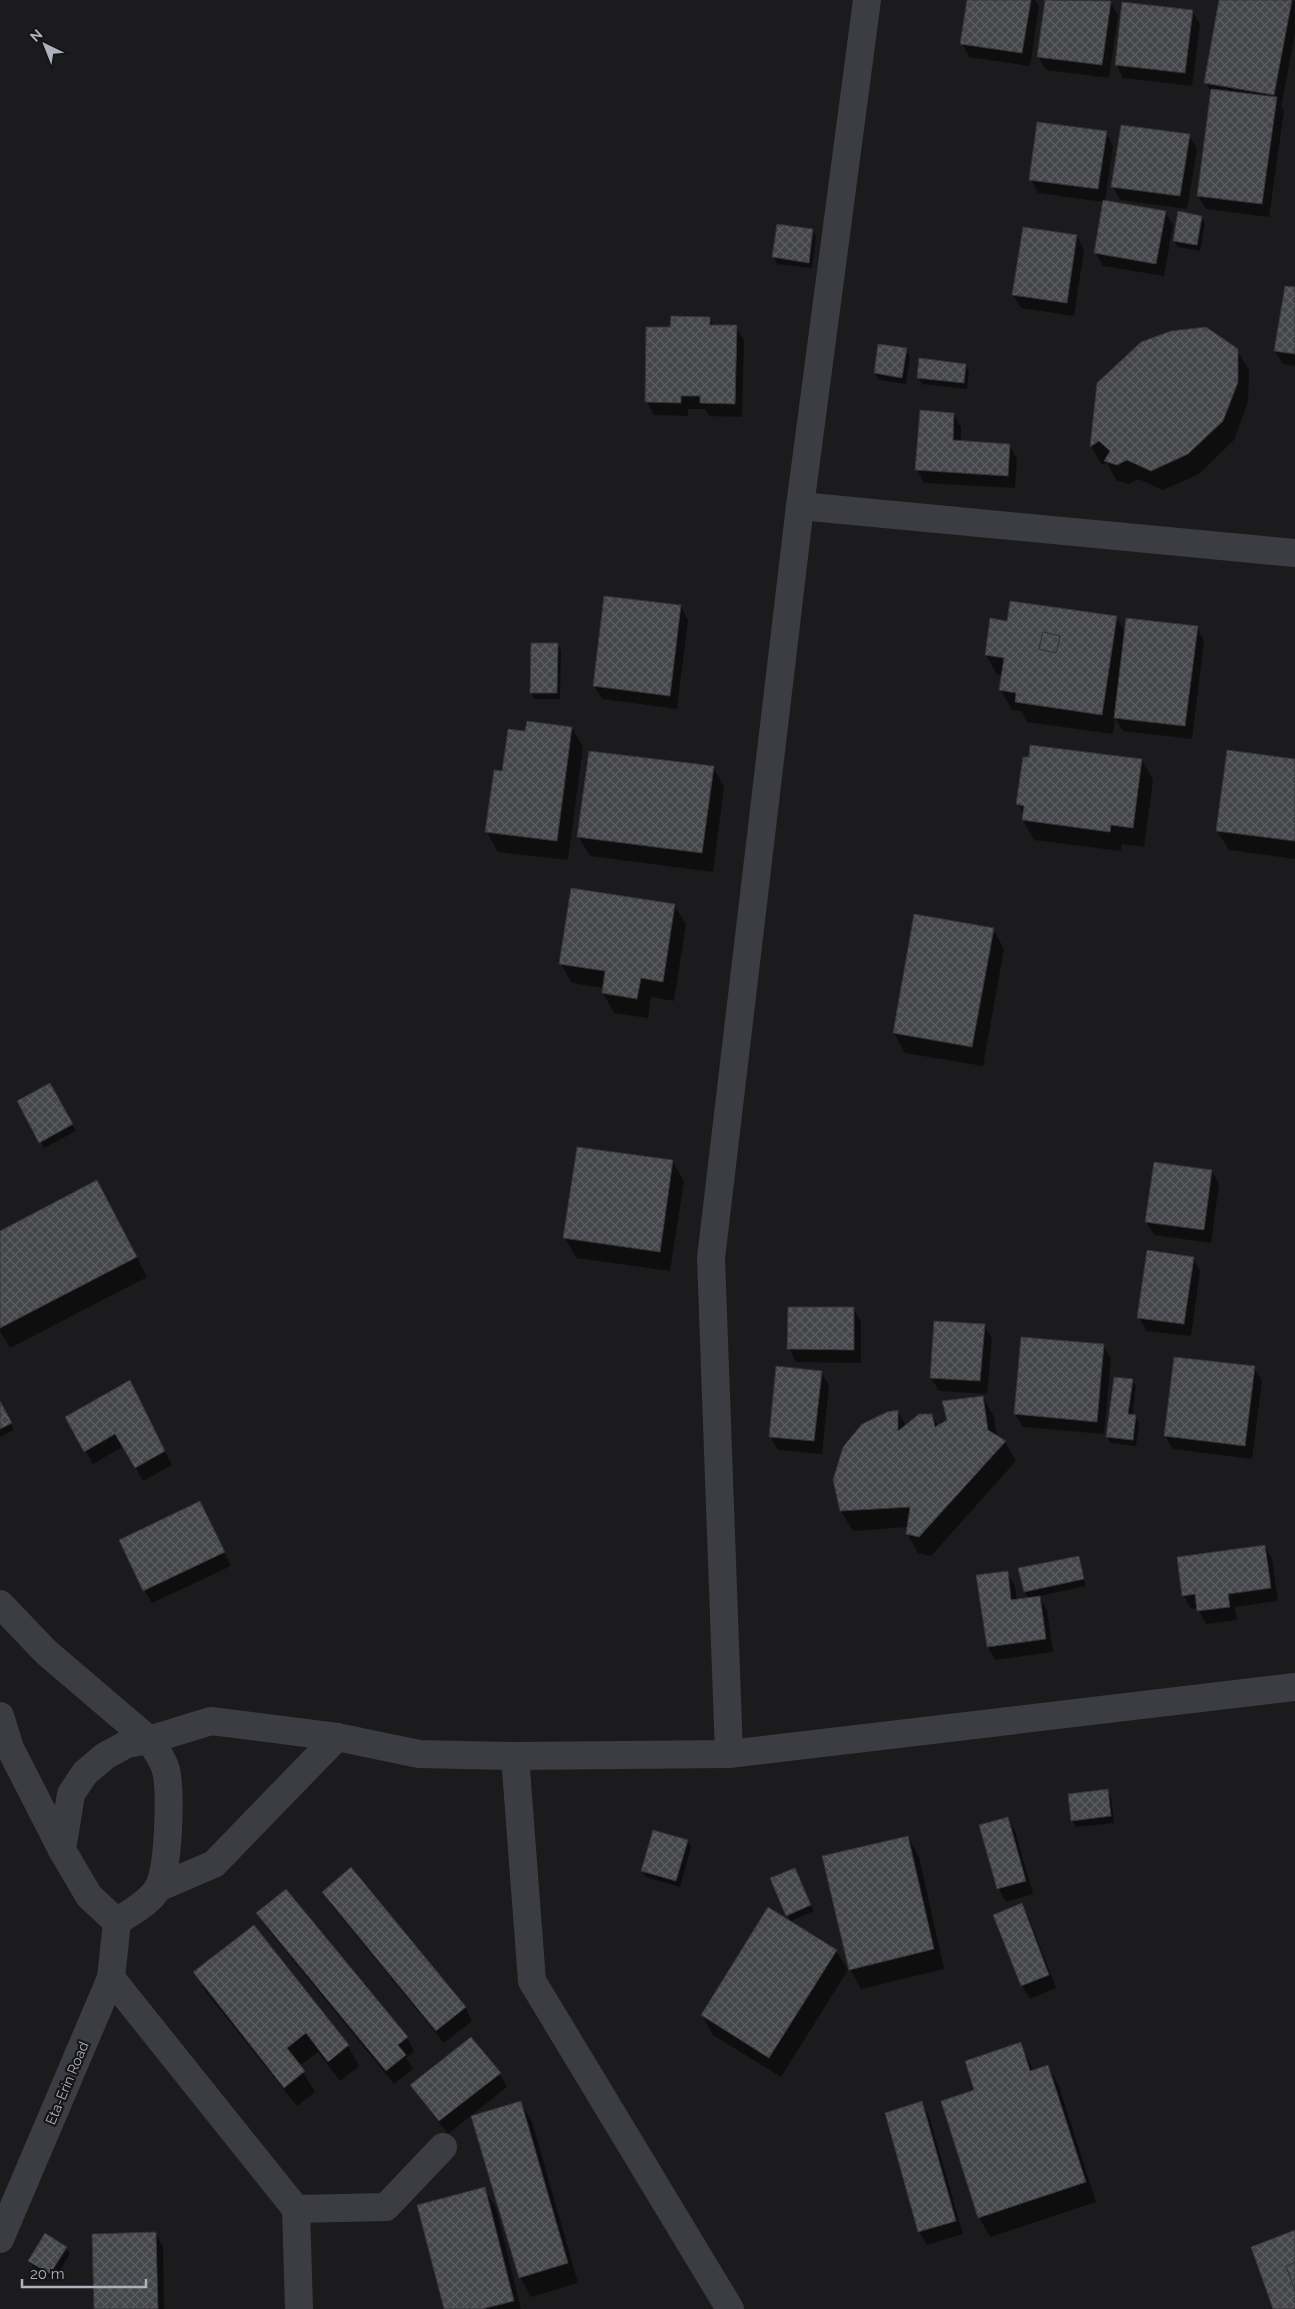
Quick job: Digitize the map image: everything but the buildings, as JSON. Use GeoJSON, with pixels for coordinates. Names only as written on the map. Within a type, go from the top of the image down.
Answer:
{"type":"FeatureCollection","features":[{"type":"Feature","properties":{"kind":"street"},"geometry":{"type":"LineString","coordinates":[[729,1754],[711,1258],[800,506],[867,0]]}},
{"type":"Feature","properties":{"kind":"street"},"geometry":{"type":"LineString","coordinates":[[800,506],[1295,553]]}},
{"type":"Feature","properties":{"kind":"street"},"geometry":{"type":"LineString","coordinates":[[0,1604],[46,1652],[149,1740],[166,1769],[168,1837],[164,1867],[158,1888]]}},
{"type":"Feature","properties":{"kind":"street"},"geometry":{"type":"LineString","coordinates":[[62,1850],[71,1794],[85,1773],[105,1756],[127,1744],[149,1740],[211,1722],[337,1737],[419,1754],[515,1756],[729,1754],[1295,1686]]}},
{"type":"Feature","properties":{"kind":"street"},"geometry":{"type":"LineString","coordinates":[[0,1716],[10,1748],[62,1850],[88,1896],[117,1922],[144,1903],[158,1888],[214,1864],[337,1737]]}},
{"type":"Feature","properties":{"kind":"street"},"geometry":{"type":"LineString","coordinates":[[515,1756],[532,1980],[730,2309]]}},
{"type":"Feature","properties":{"kind":"street","name":"Eta-Erin Road"},"geometry":{"type":"LineString","coordinates":[[0,2239],[112,1978],[117,1922]]}},
{"type":"Feature","properties":{"kind":"street"},"geometry":{"type":"LineString","coordinates":[[112,1978],[296,2208],[299,2309]]}},
{"type":"Feature","properties":{"kind":"street"},"geometry":{"type":"LineString","coordinates":[[296,2208],[386,2207],[443,2147]]}}]}
